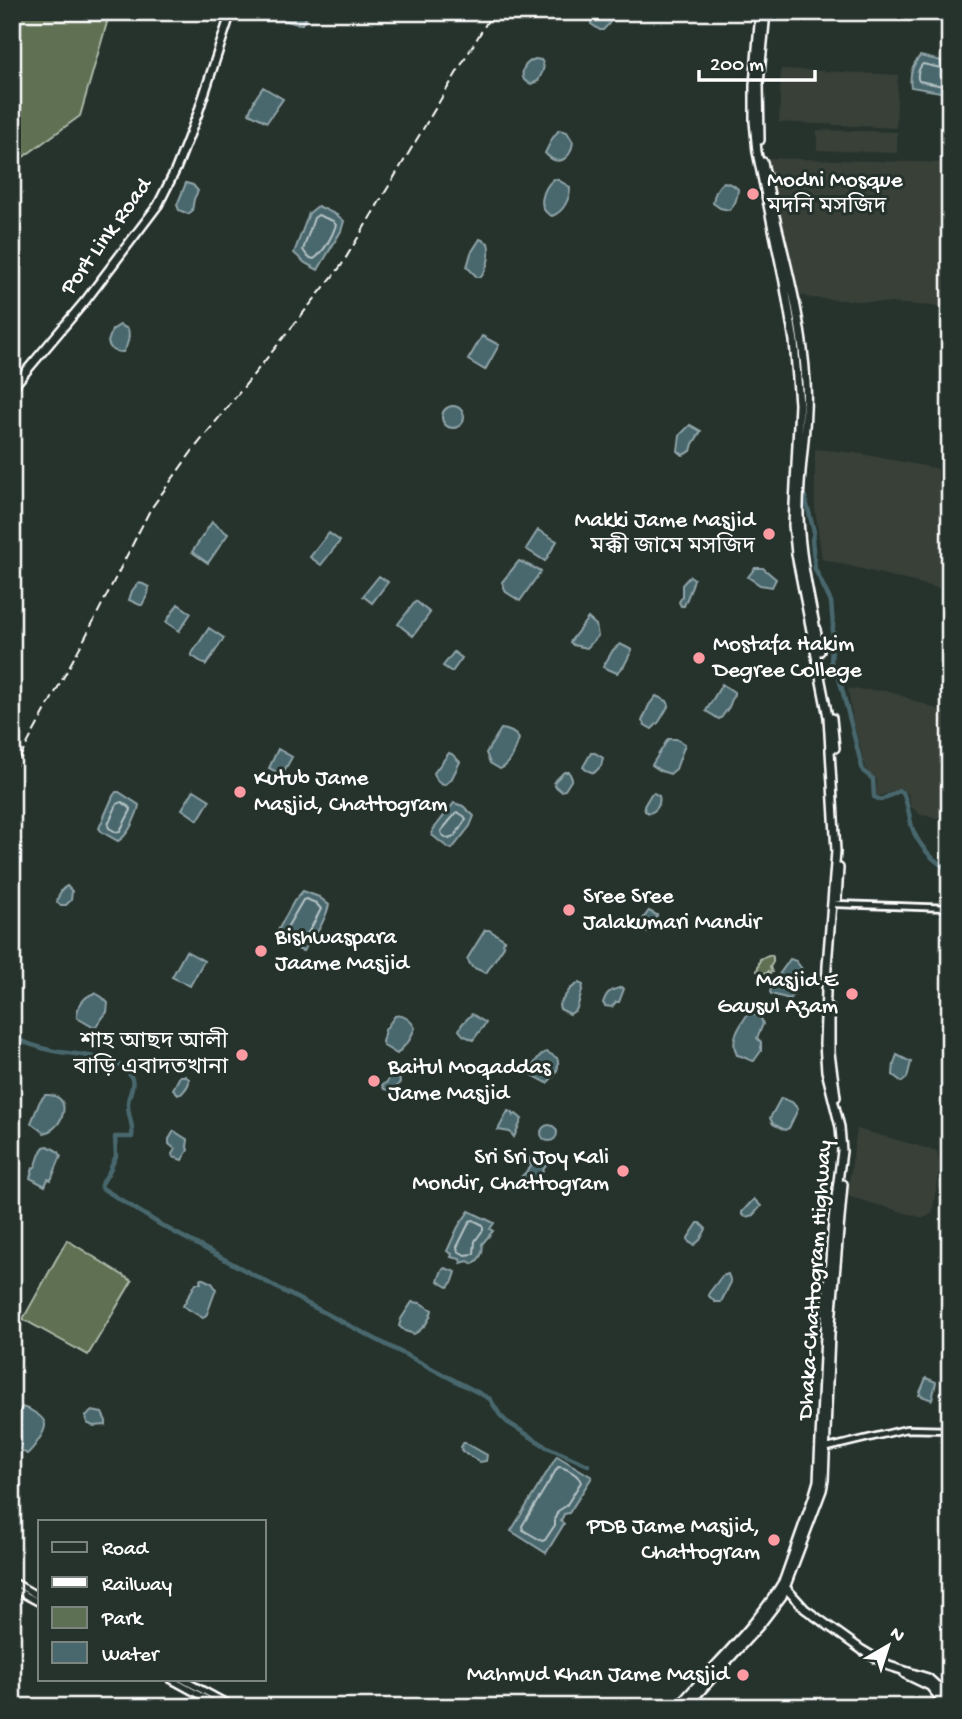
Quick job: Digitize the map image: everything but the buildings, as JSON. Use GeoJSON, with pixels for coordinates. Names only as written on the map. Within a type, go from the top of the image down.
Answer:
{"type":"FeatureCollection","features":[{"type":"Feature","properties":{"kind":"highway","name":"Port Link Road"},"geometry":{"type":"LineString","coordinates":[[12,388],[86,300],[159,205],[198,113],[231,12]]}},
{"type":"Feature","properties":{"kind":"highway","name":"Dhaka-Chattogram Highway"},"geometry":{"type":"LineString","coordinates":[[760,12],[754,121],[757,152],[794,341],[799,404],[793,525],[796,554],[828,718],[839,840],[831,966],[830,1041],[835,1093],[844,1125],[846,1152],[817,1484],[783,1586]]}},
{"type":"Feature","properties":{"kind":"highway","name":"Dhaka-Chattogram Highway"},"geometry":{"type":"LineString","coordinates":[[766,12],[759,84],[761,151],[801,337],[806,382],[799,513],[801,552],[835,733],[836,851],[824,1044],[826,1071],[840,1127],[842,1151],[833,1220],[824,1348],[821,1449]]}},
{"type":"Feature","properties":{"kind":"highway"},"geometry":{"type":"LineString","coordinates":[[783,1586],[805,1609],[877,1660],[928,1678],[950,1702]]}},
{"type":"Feature","properties":{"kind":"highway"},"geometry":{"type":"LineString","coordinates":[[678,1707],[783,1586]]}},
{"type":"Feature","properties":{"kind":"highway"},"geometry":{"type":"LineString","coordinates":[[686,1707],[759,1626],[778,1602],[783,1586]]}},
{"type":"Feature","properties":{"kind":"highway"},"geometry":{"type":"LineString","coordinates":[[895,1667],[930,1686],[947,1707]]}},
{"type":"Feature","properties":{"kind":"main road"},"geometry":{"type":"LineString","coordinates":[[12,1583],[38,1596]]}},
{"type":"Feature","properties":{"kind":"main road"},"geometry":{"type":"LineString","coordinates":[[12,1583],[38,1602]]}},
{"type":"Feature","properties":{"kind":"main road"},"geometry":{"type":"LineString","coordinates":[[172,1680],[221,1707]]}},
{"type":"Feature","properties":{"kind":"main road"},"geometry":{"type":"LineString","coordinates":[[184,1680],[234,1707]]}},
{"type":"Feature","properties":{"kind":"street"},"geometry":{"type":"LineString","coordinates":[[836,904],[950,908]]}},
{"type":"Feature","properties":{"kind":"street"},"geometry":{"type":"LineString","coordinates":[[821,1449],[892,1431],[950,1430]]}},
{"type":"Feature","properties":{"kind":"shaded area"},"geometry":{"type":"Polygon","coordinates":[[[781,69],[898,75],[896,128],[779,122],[781,69]]]}},
{"type":"Feature","properties":{"kind":"shaded area"},"geometry":{"type":"Polygon","coordinates":[[[817,130],[897,132],[897,153],[817,150],[817,130]]]}},
{"type":"Feature","properties":{"kind":"shaded area"},"geometry":{"type":"Polygon","coordinates":[[[764,158],[950,163],[950,307],[811,298],[797,294],[764,158]]]}},
{"type":"Feature","properties":{"kind":"shaded area"},"geometry":{"type":"Polygon","coordinates":[[[815,449],[856,453],[950,471],[950,591],[822,559],[815,509],[815,449]]]}},
{"type":"Feature","properties":{"kind":"shaded area"},"geometry":{"type":"Polygon","coordinates":[[[848,689],[889,691],[950,714],[950,830],[942,817],[922,816],[911,807],[908,794],[900,789],[876,796],[877,780],[866,769],[853,721],[848,689]]]}},
{"type":"Feature","properties":{"kind":"shaded area"},"geometry":{"type":"Polygon","coordinates":[[[857,1129],[937,1151],[940,1165],[932,1214],[923,1218],[847,1196],[857,1129]]]}},
{"type":"Feature","properties":{"kind":"green space"},"geometry":{"type":"Polygon","coordinates":[[[12,12],[110,12],[80,116],[19,160],[12,156],[12,12]]]}},
{"type":"Feature","properties":{"kind":"green space"},"geometry":{"type":"Polygon","coordinates":[[[771,955],[772,972],[768,971],[762,975],[757,971],[760,959],[771,955]]]}},
{"type":"Feature","properties":{"kind":"green space"},"geometry":{"type":"Polygon","coordinates":[[[67,1240],[132,1281],[88,1355],[23,1319],[67,1240]]]}},
{"type":"Feature","properties":{"kind":"water"},"geometry":{"type":"Polygon","coordinates":[[[279,12],[310,12],[302,24],[288,21],[279,12]]]}},
{"type":"Feature","properties":{"kind":"water"},"geometry":{"type":"Polygon","coordinates":[[[591,12],[616,12],[608,25],[600,30],[591,24],[591,12]]]}},
{"type":"Feature","properties":{"kind":"water"},"geometry":{"type":"Polygon","coordinates":[[[920,56],[950,63],[950,88],[946,93],[911,87],[912,70],[920,56]]]}},
{"type":"Feature","properties":{"kind":"water"},"geometry":{"type":"Polygon","coordinates":[[[535,59],[543,62],[543,68],[538,81],[531,84],[524,80],[523,70],[535,59]]]}},
{"type":"Feature","properties":{"kind":"water"},"geometry":{"type":"Polygon","coordinates":[[[263,87],[283,99],[267,122],[249,113],[263,87]]]}},
{"type":"Feature","properties":{"kind":"water"},"geometry":{"type":"Polygon","coordinates":[[[559,130],[567,132],[573,142],[570,153],[559,161],[545,153],[559,130]]]}},
{"type":"Feature","properties":{"kind":"water"},"geometry":{"type":"Polygon","coordinates":[[[554,179],[570,187],[566,204],[552,216],[544,209],[542,198],[554,179]]]}},
{"type":"Feature","properties":{"kind":"water"},"geometry":{"type":"Polygon","coordinates":[[[724,182],[738,189],[736,201],[729,210],[713,203],[716,191],[724,182]]]}},
{"type":"Feature","properties":{"kind":"water"},"geometry":{"type":"Polygon","coordinates":[[[186,183],[193,185],[198,191],[192,211],[188,214],[179,210],[177,205],[186,183]]]}},
{"type":"Feature","properties":{"kind":"water"},"geometry":{"type":"Polygon","coordinates":[[[318,206],[344,221],[318,270],[294,253],[309,213],[318,206]]]}},
{"type":"Feature","properties":{"kind":"water"},"geometry":{"type":"Polygon","coordinates":[[[480,239],[488,243],[489,256],[481,277],[477,277],[467,267],[471,253],[480,239]]]}},
{"type":"Feature","properties":{"kind":"water"},"geometry":{"type":"Polygon","coordinates":[[[120,325],[129,332],[123,352],[113,350],[108,342],[112,330],[120,325]]]}},
{"type":"Feature","properties":{"kind":"water"},"geometry":{"type":"Polygon","coordinates":[[[482,336],[499,345],[485,370],[468,360],[482,336]]]}},
{"type":"Feature","properties":{"kind":"water"},"geometry":{"type":"Polygon","coordinates":[[[453,406],[461,409],[464,417],[461,425],[453,428],[445,425],[442,417],[445,409],[453,406]]]}},
{"type":"Feature","properties":{"kind":"water"},"geometry":{"type":"Polygon","coordinates":[[[690,425],[701,431],[691,451],[683,455],[678,451],[680,435],[690,425]]]}},
{"type":"Feature","properties":{"kind":"water"},"geometry":{"type":"Polygon","coordinates":[[[212,522],[228,534],[208,563],[192,552],[212,522]]]}},
{"type":"Feature","properties":{"kind":"water"},"geometry":{"type":"Polygon","coordinates":[[[538,530],[557,541],[545,561],[526,549],[538,530]]]}},
{"type":"Feature","properties":{"kind":"water"},"geometry":{"type":"Polygon","coordinates":[[[329,533],[340,541],[321,565],[310,557],[329,533]]]}},
{"type":"Feature","properties":{"kind":"water"},"geometry":{"type":"Polygon","coordinates":[[[519,561],[541,571],[520,601],[506,592],[502,582],[519,561]]]}},
{"type":"Feature","properties":{"kind":"water"},"geometry":{"type":"Polygon","coordinates":[[[755,568],[763,568],[776,579],[772,587],[760,585],[748,577],[755,568]]]}},
{"type":"Feature","properties":{"kind":"water"},"geometry":{"type":"Polygon","coordinates":[[[379,576],[388,582],[372,603],[363,596],[379,576]]]}},
{"type":"Feature","properties":{"kind":"water"},"geometry":{"type":"Polygon","coordinates":[[[690,576],[694,579],[691,589],[684,606],[681,606],[679,602],[682,585],[690,576]]]}},
{"type":"Feature","properties":{"kind":"water"},"geometry":{"type":"Polygon","coordinates":[[[138,583],[149,587],[142,605],[129,600],[138,583]]]}},
{"type":"Feature","properties":{"kind":"water"},"geometry":{"type":"Polygon","coordinates":[[[416,601],[430,613],[413,636],[398,624],[416,601]]]}},
{"type":"Feature","properties":{"kind":"water"},"geometry":{"type":"Polygon","coordinates":[[[178,604],[191,613],[179,631],[166,622],[178,604]]]}},
{"type":"Feature","properties":{"kind":"water"},"geometry":{"type":"Polygon","coordinates":[[[588,618],[596,625],[598,636],[587,648],[573,645],[570,642],[588,618]]]}},
{"type":"Feature","properties":{"kind":"water"},"geometry":{"type":"Polygon","coordinates":[[[209,628],[224,638],[206,665],[191,655],[209,628]]]}},
{"type":"Feature","properties":{"kind":"water"},"geometry":{"type":"Polygon","coordinates":[[[620,644],[632,650],[617,673],[603,667],[620,644]]]}},
{"type":"Feature","properties":{"kind":"water"},"geometry":{"type":"Polygon","coordinates":[[[454,652],[462,658],[452,672],[443,666],[454,652]]]}},
{"type":"Feature","properties":{"kind":"water"},"geometry":{"type":"Polygon","coordinates":[[[722,684],[734,694],[729,707],[719,719],[706,711],[722,684]]]}},
{"type":"Feature","properties":{"kind":"water"},"geometry":{"type":"Polygon","coordinates":[[[656,696],[667,701],[669,705],[652,729],[642,721],[656,696]]]}},
{"type":"Feature","properties":{"kind":"water"},"geometry":{"type":"Polygon","coordinates":[[[501,729],[511,732],[519,739],[510,761],[500,769],[490,763],[486,753],[501,729]]]}},
{"type":"Feature","properties":{"kind":"water"},"geometry":{"type":"Polygon","coordinates":[[[668,739],[676,739],[685,744],[676,769],[670,774],[652,765],[668,739]]]}},
{"type":"Feature","properties":{"kind":"water"},"geometry":{"type":"Polygon","coordinates":[[[278,749],[292,757],[282,775],[269,768],[278,749]]]}},
{"type":"Feature","properties":{"kind":"water"},"geometry":{"type":"Polygon","coordinates":[[[449,753],[460,762],[451,780],[444,785],[438,782],[434,773],[449,753]]]}},
{"type":"Feature","properties":{"kind":"water"},"geometry":{"type":"Polygon","coordinates":[[[591,753],[603,758],[601,766],[594,773],[583,767],[591,753]]]}},
{"type":"Feature","properties":{"kind":"water"},"geometry":{"type":"Polygon","coordinates":[[[564,772],[569,772],[572,779],[565,790],[561,791],[554,782],[564,772]]]}},
{"type":"Feature","properties":{"kind":"water"},"geometry":{"type":"Polygon","coordinates":[[[194,790],[210,800],[198,820],[182,809],[194,790]]]}},
{"type":"Feature","properties":{"kind":"water"},"geometry":{"type":"Polygon","coordinates":[[[116,792],[139,805],[131,827],[118,841],[99,828],[116,792]]]}},
{"type":"Feature","properties":{"kind":"water"},"geometry":{"type":"Polygon","coordinates":[[[654,793],[659,796],[659,804],[649,813],[644,806],[654,793]]]}},
{"type":"Feature","properties":{"kind":"water"},"geometry":{"type":"Polygon","coordinates":[[[454,803],[463,806],[474,816],[470,826],[452,849],[432,835],[454,803]]]}},
{"type":"Feature","properties":{"kind":"water"},"geometry":{"type":"Polygon","coordinates":[[[67,886],[72,891],[71,900],[66,905],[60,905],[57,902],[58,897],[67,886]]]}},
{"type":"Feature","properties":{"kind":"water"},"geometry":{"type":"Polygon","coordinates":[[[303,891],[319,897],[329,905],[319,930],[303,951],[292,947],[276,934],[294,901],[303,891]]]}},
{"type":"Feature","properties":{"kind":"water"},"geometry":{"type":"Polygon","coordinates":[[[649,911],[657,915],[647,932],[638,926],[649,911]]]}},
{"type":"Feature","properties":{"kind":"water"},"geometry":{"type":"Polygon","coordinates":[[[485,930],[505,940],[504,946],[486,973],[472,967],[467,959],[485,930]]]}},
{"type":"Feature","properties":{"kind":"water"},"geometry":{"type":"Polygon","coordinates":[[[186,951],[204,961],[190,986],[172,977],[186,951]]]}},
{"type":"Feature","properties":{"kind":"water"},"geometry":{"type":"Polygon","coordinates":[[[790,959],[796,961],[802,969],[797,973],[796,990],[790,999],[770,992],[790,959]]]}},
{"type":"Feature","properties":{"kind":"water"},"geometry":{"type":"Polygon","coordinates":[[[579,983],[583,985],[579,1001],[576,1010],[570,1014],[560,1009],[559,1005],[570,989],[579,983]]]}},
{"type":"Feature","properties":{"kind":"water"},"geometry":{"type":"Polygon","coordinates":[[[622,987],[624,989],[619,1002],[612,1007],[605,1006],[603,1003],[608,993],[622,987]]]}},
{"type":"Feature","properties":{"kind":"water"},"geometry":{"type":"Polygon","coordinates":[[[95,993],[108,1003],[107,1012],[96,1026],[91,1026],[77,1018],[77,1014],[84,999],[95,993]]]}},
{"type":"Feature","properties":{"kind":"water"},"geometry":{"type":"Polygon","coordinates":[[[749,1012],[761,1018],[763,1024],[757,1038],[761,1042],[761,1051],[754,1061],[737,1055],[734,1044],[749,1012]]]}},
{"type":"Feature","properties":{"kind":"water"},"geometry":{"type":"Polygon","coordinates":[[[472,1014],[486,1023],[473,1040],[459,1030],[472,1014]]]}},
{"type":"Feature","properties":{"kind":"water"},"geometry":{"type":"Polygon","coordinates":[[[395,1016],[407,1018],[415,1028],[409,1041],[397,1054],[382,1042],[385,1030],[395,1016]]]}},
{"type":"Feature","properties":{"kind":"water"},"geometry":{"type":"Polygon","coordinates":[[[547,1052],[557,1058],[558,1065],[547,1083],[530,1073],[538,1057],[547,1052]]]}},
{"type":"Feature","properties":{"kind":"water"},"geometry":{"type":"Polygon","coordinates":[[[897,1055],[911,1062],[907,1078],[902,1082],[893,1075],[897,1055]]]}},
{"type":"Feature","properties":{"kind":"water"},"geometry":{"type":"Polygon","coordinates":[[[391,1074],[399,1078],[400,1082],[394,1091],[384,1089],[382,1085],[391,1074]]]}},
{"type":"Feature","properties":{"kind":"water"},"geometry":{"type":"Polygon","coordinates":[[[180,1076],[185,1076],[189,1081],[184,1091],[178,1094],[173,1089],[180,1076]]]}},
{"type":"Feature","properties":{"kind":"water"},"geometry":{"type":"Polygon","coordinates":[[[45,1095],[60,1100],[63,1112],[57,1125],[44,1133],[31,1123],[45,1095]]]}},
{"type":"Feature","properties":{"kind":"water"},"geometry":{"type":"Polygon","coordinates":[[[781,1098],[792,1102],[798,1109],[789,1128],[785,1130],[773,1124],[770,1118],[781,1098]]]}},
{"type":"Feature","properties":{"kind":"water"},"geometry":{"type":"Polygon","coordinates":[[[508,1111],[522,1119],[514,1137],[510,1132],[498,1130],[508,1111]]]}},
{"type":"Feature","properties":{"kind":"water"},"geometry":{"type":"Polygon","coordinates":[[[546,1125],[552,1125],[557,1133],[555,1139],[546,1141],[541,1136],[541,1130],[546,1125]]]}},
{"type":"Feature","properties":{"kind":"water"},"geometry":{"type":"Polygon","coordinates":[[[174,1131],[188,1140],[188,1150],[182,1160],[173,1157],[175,1149],[169,1144],[174,1131]]]}},
{"type":"Feature","properties":{"kind":"water"},"geometry":{"type":"Polygon","coordinates":[[[48,1146],[61,1156],[51,1180],[48,1179],[45,1186],[30,1178],[41,1152],[48,1146]]]}},
{"type":"Feature","properties":{"kind":"water"},"geometry":{"type":"Polygon","coordinates":[[[536,1156],[548,1162],[532,1188],[520,1180],[531,1167],[529,1159],[536,1156]]]}},
{"type":"Feature","properties":{"kind":"water"},"geometry":{"type":"Polygon","coordinates":[[[754,1199],[761,1206],[753,1215],[742,1215],[742,1212],[754,1199]]]}},
{"type":"Feature","properties":{"kind":"water"},"geometry":{"type":"Polygon","coordinates":[[[469,1211],[494,1223],[490,1229],[493,1231],[482,1244],[481,1255],[473,1264],[468,1261],[461,1263],[460,1259],[451,1257],[452,1254],[447,1251],[469,1211]]]}},
{"type":"Feature","properties":{"kind":"water"},"geometry":{"type":"Polygon","coordinates":[[[698,1223],[706,1229],[694,1245],[688,1238],[698,1223]]]}},
{"type":"Feature","properties":{"kind":"water"},"geometry":{"type":"Polygon","coordinates":[[[445,1268],[456,1272],[448,1287],[438,1281],[445,1268]]]}},
{"type":"Feature","properties":{"kind":"water"},"geometry":{"type":"Polygon","coordinates":[[[728,1274],[731,1282],[721,1302],[715,1302],[709,1293],[722,1276],[728,1274]]]}},
{"type":"Feature","properties":{"kind":"water"},"geometry":{"type":"Polygon","coordinates":[[[201,1278],[212,1283],[216,1289],[203,1318],[183,1306],[196,1283],[201,1283],[201,1278]]]}},
{"type":"Feature","properties":{"kind":"water"},"geometry":{"type":"Polygon","coordinates":[[[412,1302],[432,1310],[426,1324],[414,1334],[399,1326],[412,1302]]]}},
{"type":"Feature","properties":{"kind":"water"},"geometry":{"type":"Polygon","coordinates":[[[926,1378],[936,1382],[932,1400],[919,1395],[926,1378]]]}},
{"type":"Feature","properties":{"kind":"water"},"geometry":{"type":"Polygon","coordinates":[[[22,1407],[39,1416],[45,1424],[41,1436],[27,1454],[12,1444],[12,1423],[22,1407]]]}},
{"type":"Feature","properties":{"kind":"water"},"geometry":{"type":"Polygon","coordinates":[[[92,1411],[102,1413],[106,1425],[93,1426],[87,1423],[86,1416],[92,1411]]]}},
{"type":"Feature","properties":{"kind":"water"},"geometry":{"type":"Polygon","coordinates":[[[464,1442],[487,1455],[486,1461],[480,1462],[462,1451],[464,1442]]]}},
{"type":"Feature","properties":{"kind":"water"},"geometry":{"type":"Polygon","coordinates":[[[557,1456],[592,1477],[569,1513],[564,1514],[561,1521],[564,1524],[546,1553],[511,1531],[557,1456]]]}},
{"type":"Feature","properties":{"kind":"waterway"},"geometry":{"type":"LineString","coordinates":[[805,497],[814,532],[812,540],[815,569],[831,602],[831,665],[838,675],[863,771],[873,779],[874,797],[881,800],[899,791],[903,793],[918,839],[932,858],[950,868]]}},
{"type":"Feature","properties":{"kind":"waterway"},"geometry":{"type":"LineString","coordinates":[[12,1037],[49,1050],[109,1061],[127,1071],[132,1079],[128,1105],[132,1137],[115,1137],[116,1156],[101,1185],[102,1188],[161,1225],[490,1399],[507,1422],[547,1447],[588,1465]]}},
{"type":"Feature","properties":{"kind":"railway"},"geometry":{"type":"LineString","coordinates":[[12,772],[150,510],[193,450],[341,266],[493,12]]}},
{"type":"Feature","properties":{"kind":"railway"},"geometry":{"type":"LineString","coordinates":[[946,1707],[950,1610]]}},
{"type":"Feature","properties":{"kind":"place","name":"Modni Mosque মদনি মসজিদ"},"geometry":{"type":"Point","coordinates":[753,194]}},
{"type":"Feature","properties":{"kind":"place","name":"Makki Jame Masjid মক্কী জামে মসজিদ"},"geometry":{"type":"Point","coordinates":[769,534]}},
{"type":"Feature","properties":{"kind":"place","name":"Mostafa Hakim Degree College"},"geometry":{"type":"Point","coordinates":[699,658]}},
{"type":"Feature","properties":{"kind":"place","name":"Kutub Jame Masjid, Chattogram"},"geometry":{"type":"Point","coordinates":[240,792]}},
{"type":"Feature","properties":{"kind":"place","name":"Sree Sree Jalakumari Mandir"},"geometry":{"type":"Point","coordinates":[569,910]}},
{"type":"Feature","properties":{"kind":"place","name":"Bishwaspara Jaame Masjid"},"geometry":{"type":"Point","coordinates":[261,951]}},
{"type":"Feature","properties":{"kind":"place","name":"Masjid E Gausul Azam"},"geometry":{"type":"Point","coordinates":[852,994]}},
{"type":"Feature","properties":{"kind":"place","name":"শাহ আছদ আলী বাড়ি এবাদতখানা"},"geometry":{"type":"Point","coordinates":[242,1055]}},
{"type":"Feature","properties":{"kind":"place","name":"Baitul Moqaddas Jame Masjid"},"geometry":{"type":"Point","coordinates":[374,1081]}},
{"type":"Feature","properties":{"kind":"place","name":"Sri Sri Joy Kali Mondir, Chattogram"},"geometry":{"type":"Point","coordinates":[623,1171]}},
{"type":"Feature","properties":{"kind":"place","name":"PDB Jame Masjid, Chattogram"},"geometry":{"type":"Point","coordinates":[774,1540]}},
{"type":"Feature","properties":{"kind":"place","name":"Mahmud Khan Jame Masjid"},"geometry":{"type":"Point","coordinates":[743,1675]}}]}
